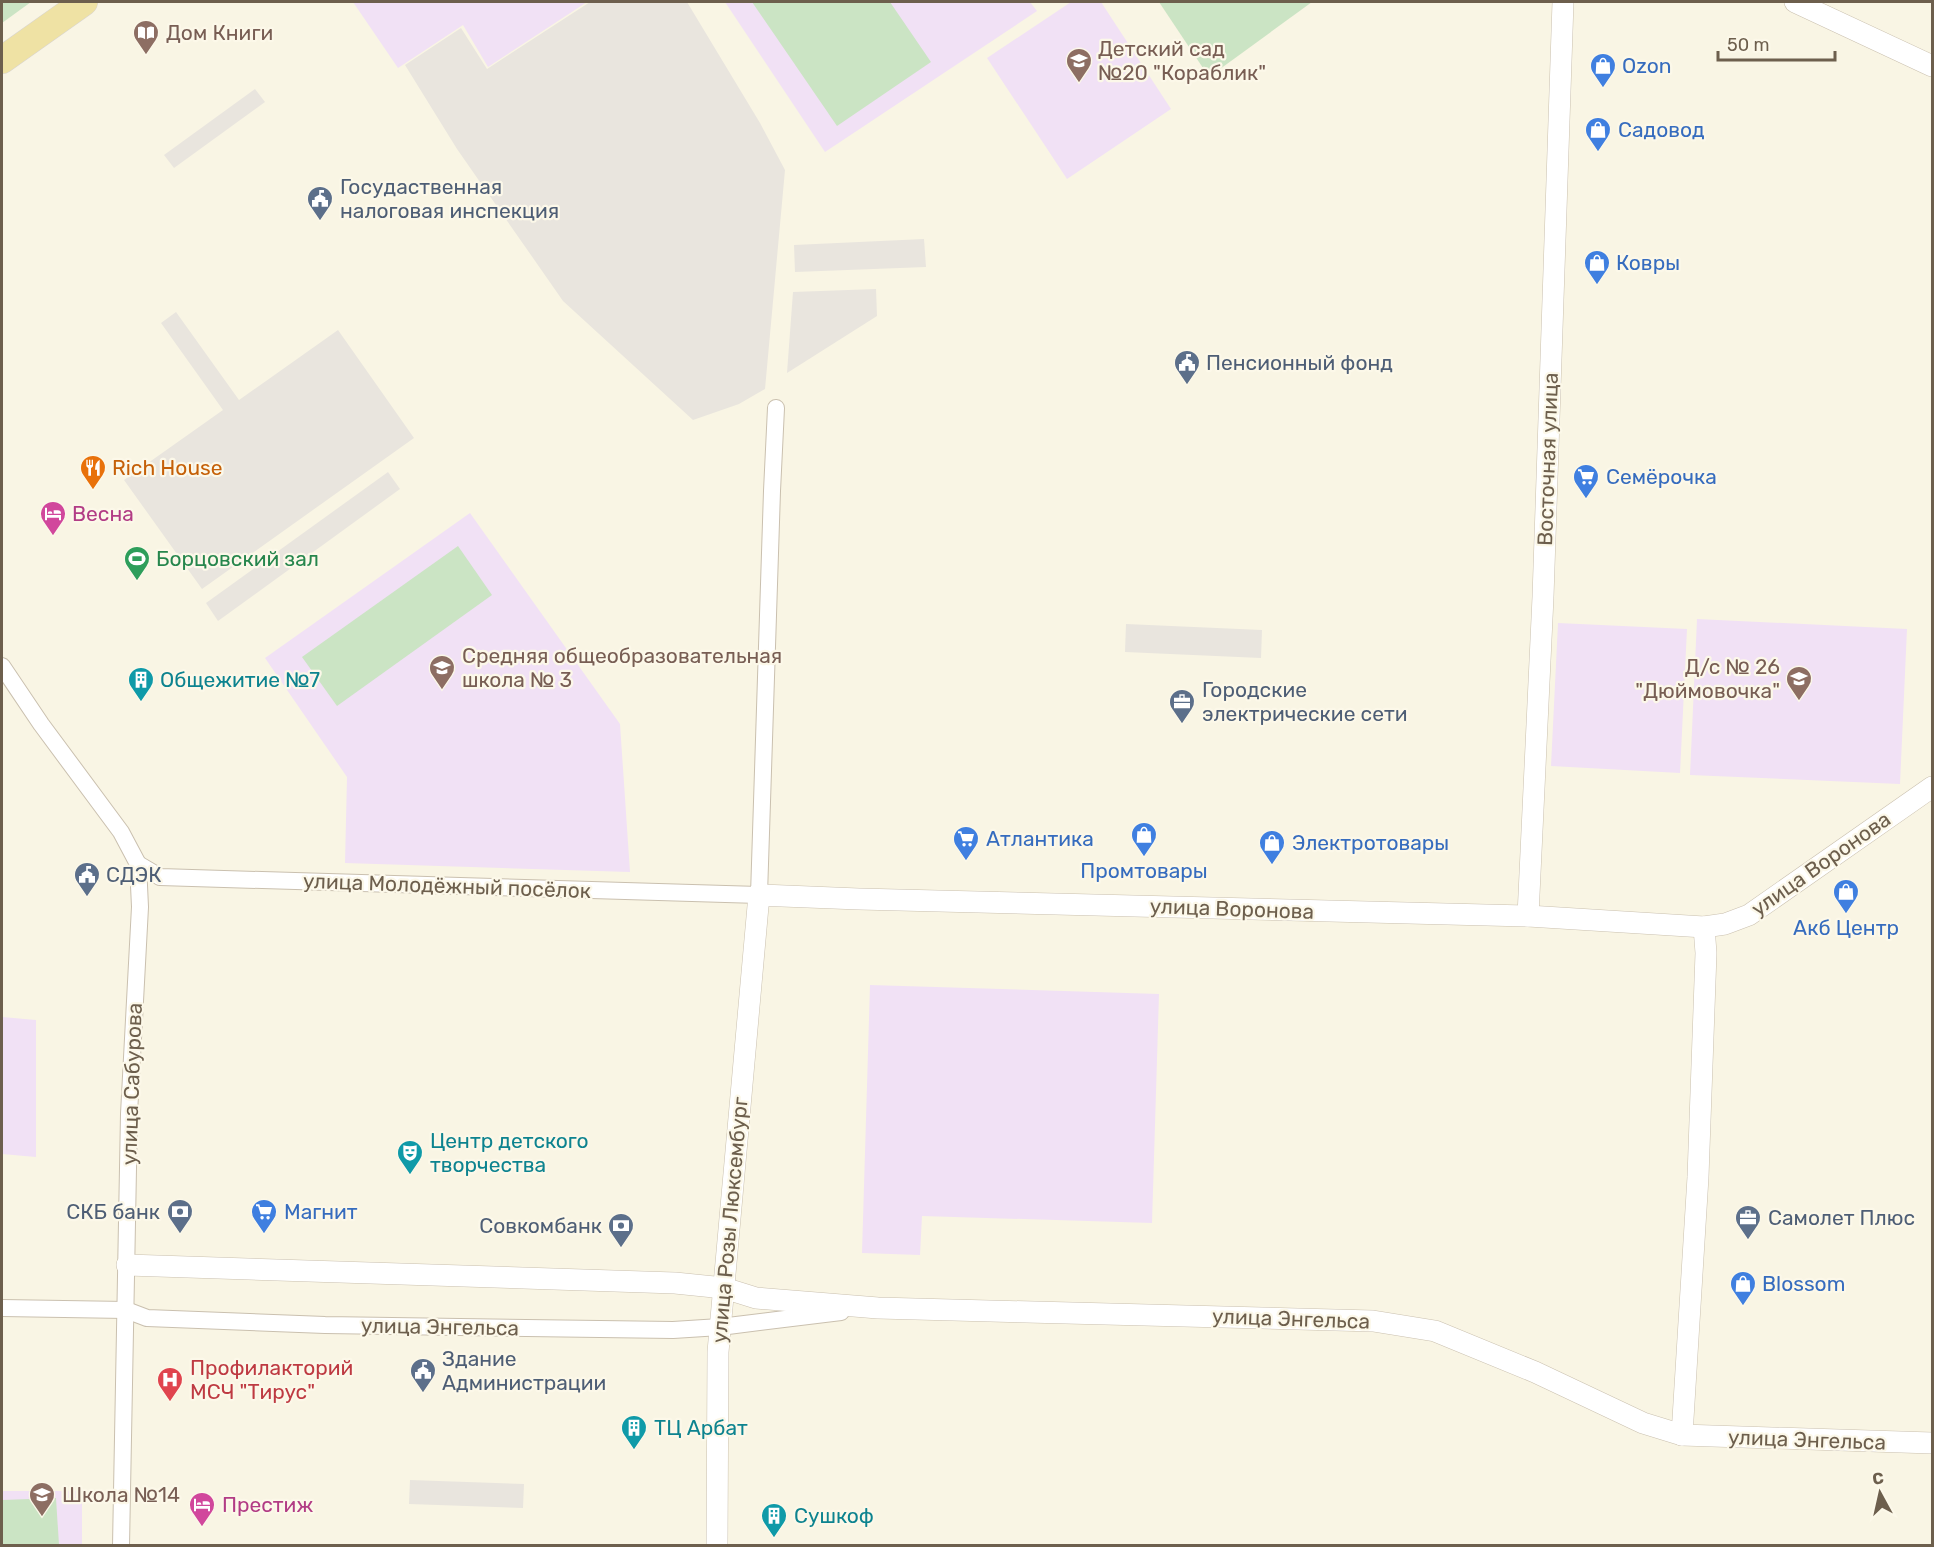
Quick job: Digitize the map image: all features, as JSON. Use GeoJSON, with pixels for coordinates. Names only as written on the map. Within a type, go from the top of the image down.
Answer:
{"type":"FeatureCollection","features":[{"type":"Feature","properties":{"kind":"main road"},"geometry":{"type":"LineString","coordinates":[[2,60],[84,2]]}},
{"type":"Feature","properties":{"kind":"street","name":"Восточная улица"},"geometry":{"type":"LineString","coordinates":[[1528,916],[1544,597],[1563,2]]}},
{"type":"Feature","properties":{"kind":"street"},"geometry":{"type":"LineString","coordinates":[[1795,2],[1932,66]]}},
{"type":"Feature","properties":{"kind":"street"},"geometry":{"type":"LineString","coordinates":[[759,895],[776,408]]}},
{"type":"Feature","properties":{"kind":"street","name":"улица Сабурова"},"geometry":{"type":"LineString","coordinates":[[2,666],[41,724],[121,832],[138,864],[140,907],[129,1114],[121,1545]]}},
{"type":"Feature","properties":{"kind":"street","name":"улица Воронова"},"geometry":{"type":"LineString","coordinates":[[759,895],[1528,916],[1704,927],[1725,924],[1749,915],[1932,787]]}},
{"type":"Feature","properties":{"kind":"street","name":"улица Молодёжный посёлок"},"geometry":{"type":"LineString","coordinates":[[138,864],[160,877],[353,885],[759,895]]}},
{"type":"Feature","properties":{"kind":"street","name":"улица Розы Люксембург"},"geometry":{"type":"LineString","coordinates":[[717,1545],[718,1352],[759,895]]}},
{"type":"Feature","properties":{"kind":"street"},"geometry":{"type":"LineString","coordinates":[[1682,1435],[1698,1177],[1706,953],[1704,927]]}},
{"type":"Feature","properties":{"kind":"street","name":"улица Энгельса"},"geometry":{"type":"LineString","coordinates":[[127,1264],[629,1282],[724,1288],[756,1298],[878,1308],[1373,1321],[1435,1331],[1526,1368],[1643,1423],[1682,1435],[1932,1443]]}},
{"type":"Feature","properties":{"kind":"street","name":"улица Энгельса"},"geometry":{"type":"LineString","coordinates":[[2,1308],[126,1310],[147,1318],[325,1325],[673,1330],[720,1327],[878,1308]]}},
{"type":"Feature","properties":{"kind":"shaded area"},"geometry":{"type":"Polygon","coordinates":[[[353,2],[587,2],[488,67],[463,25],[398,68],[353,2]]]}},
{"type":"Feature","properties":{"kind":"shaded area"},"geometry":{"type":"Polygon","coordinates":[[[590,2],[687,2],[760,123],[785,170],[765,389],[739,404],[693,420],[563,301],[457,149],[405,65],[461,28],[487,69],[590,2]]]}},
{"type":"Feature","properties":{"kind":"shaded area"},"geometry":{"type":"Polygon","coordinates":[[[725,2],[1030,2],[1037,11],[825,152],[725,2]]]}},
{"type":"Feature","properties":{"kind":"shaded area","name":"Детский сад №20 \"Кораблик\""},"geometry":{"type":"Polygon","coordinates":[[[1071,2],[1101,2],[1171,109],[1067,179],[987,58],[1071,2]]]}},
{"type":"Feature","properties":{"kind":"shaded area"},"geometry":{"type":"Polygon","coordinates":[[[255,89],[265,102],[174,168],[164,155],[255,89]]]}},
{"type":"Feature","properties":{"kind":"shaded area"},"geometry":{"type":"Polygon","coordinates":[[[924,239],[926,267],[795,272],[794,245],[924,239]]]}},
{"type":"Feature","properties":{"kind":"shaded area"},"geometry":{"type":"Polygon","coordinates":[[[876,289],[877,316],[787,373],[793,292],[876,289]]]}},
{"type":"Feature","properties":{"kind":"shaded area"},"geometry":{"type":"Polygon","coordinates":[[[176,312],[239,400],[338,330],[414,438],[202,589],[124,480],[223,410],[161,323],[176,312]]]}},
{"type":"Feature","properties":{"kind":"shaded area"},"geometry":{"type":"Polygon","coordinates":[[[388,472],[400,489],[218,621],[206,603],[388,472]]]}},
{"type":"Feature","properties":{"kind":"shaded area","name":"Средняя общеобразовательная школа № 3"},"geometry":{"type":"Polygon","coordinates":[[[470,513],[620,724],[630,872],[345,863],[347,777],[265,658],[470,513]]]}},
{"type":"Feature","properties":{"kind":"shaded area","name":"Д/с № 26 \"Дюймовочка\""},"geometry":{"type":"Polygon","coordinates":[[[1697,619],[1907,629],[1900,784],[1690,775],[1697,619]]]}},
{"type":"Feature","properties":{"kind":"shaded area"},"geometry":{"type":"Polygon","coordinates":[[[1558,623],[1687,629],[1680,773],[1551,766],[1558,623]]]}},
{"type":"Feature","properties":{"kind":"shaded area"},"geometry":{"type":"Polygon","coordinates":[[[1126,624],[1262,630],[1261,658],[1125,652],[1126,624]]]}},
{"type":"Feature","properties":{"kind":"shaded area"},"geometry":{"type":"Polygon","coordinates":[[[870,985],[1159,994],[1152,1223],[922,1216],[920,1255],[862,1253],[870,985]]]}},
{"type":"Feature","properties":{"kind":"shaded area"},"geometry":{"type":"Polygon","coordinates":[[[2,1017],[36,1020],[36,1157],[2,1154],[2,1017]]]}},
{"type":"Feature","properties":{"kind":"shaded area"},"geometry":{"type":"Polygon","coordinates":[[[410,1480],[524,1484],[523,1508],[409,1504],[410,1480]]]}},
{"type":"Feature","properties":{"kind":"shaded area","name":"Школа №14"},"geometry":{"type":"Polygon","coordinates":[[[2,1491],[82,1491],[82,1545],[2,1546],[2,1491]]]}},
{"type":"Feature","properties":{"kind":"green space"},"geometry":{"type":"Polygon","coordinates":[[[2,2],[31,2],[2,23],[2,2]]]}},
{"type":"Feature","properties":{"kind":"green space"},"geometry":{"type":"Polygon","coordinates":[[[752,2],[890,2],[931,62],[837,126],[752,2]]]}},
{"type":"Feature","properties":{"kind":"green space"},"geometry":{"type":"Polygon","coordinates":[[[1159,2],[1312,2],[1209,77],[1159,2]]]}},
{"type":"Feature","properties":{"kind":"green space"},"geometry":{"type":"Polygon","coordinates":[[[458,546],[492,595],[337,706],[302,657],[458,546]]]}},
{"type":"Feature","properties":{"kind":"green space"},"geometry":{"type":"Polygon","coordinates":[[[56,1498],[59,1545],[2,1545],[2,1500],[56,1498]]]}},
{"type":"Feature","properties":{"kind":"place","name":"Дом Книги"},"geometry":{"type":"Point","coordinates":[146,56]}},
{"type":"Feature","properties":{"kind":"place","name":"Детский сад №20 \"Кораблик\""},"geometry":{"type":"Point","coordinates":[1079,84]}},
{"type":"Feature","properties":{"kind":"place","name":"Ozon"},"geometry":{"type":"Point","coordinates":[1603,89]}},
{"type":"Feature","properties":{"kind":"place","name":"Садовод"},"geometry":{"type":"Point","coordinates":[1598,153]}},
{"type":"Feature","properties":{"kind":"place","name":"Госудаственная налоговая инспекция"},"geometry":{"type":"Point","coordinates":[320,222]}},
{"type":"Feature","properties":{"kind":"place","name":"Ковры"},"geometry":{"type":"Point","coordinates":[1597,286]}},
{"type":"Feature","properties":{"kind":"place","name":"Пенсионный фонд"},"geometry":{"type":"Point","coordinates":[1187,386]}},
{"type":"Feature","properties":{"kind":"place","name":"Rich House"},"geometry":{"type":"Point","coordinates":[93,491]}},
{"type":"Feature","properties":{"kind":"place","name":"Семёрочка"},"geometry":{"type":"Point","coordinates":[1586,500]}},
{"type":"Feature","properties":{"kind":"place","name":"Весна"},"geometry":{"type":"Point","coordinates":[53,537]}},
{"type":"Feature","properties":{"kind":"place","name":"Борцовский зал"},"geometry":{"type":"Point","coordinates":[137,582]}},
{"type":"Feature","properties":{"kind":"place","name":"Средняя общеобразовательная школа № 3"},"geometry":{"type":"Point","coordinates":[442,691]}},
{"type":"Feature","properties":{"kind":"place","name":"Д/с № 26 \"Дюймовочка\""},"geometry":{"type":"Point","coordinates":[1799,702]}},
{"type":"Feature","properties":{"kind":"place","name":"Общежитие №7"},"geometry":{"type":"Point","coordinates":[141,703]}},
{"type":"Feature","properties":{"kind":"place","name":"Городские электрические сети"},"geometry":{"type":"Point","coordinates":[1182,725]}},
{"type":"Feature","properties":{"kind":"place","name":"Промтовары"},"geometry":{"type":"Point","coordinates":[1144,858]}},
{"type":"Feature","properties":{"kind":"place","name":"Атлантика"},"geometry":{"type":"Point","coordinates":[966,862]}},
{"type":"Feature","properties":{"kind":"place","name":"Электротовары"},"geometry":{"type":"Point","coordinates":[1272,866]}},
{"type":"Feature","properties":{"kind":"place","name":"СДЭК"},"geometry":{"type":"Point","coordinates":[87,898]}},
{"type":"Feature","properties":{"kind":"place","name":"Акб Центр"},"geometry":{"type":"Point","coordinates":[1846,915]}},
{"type":"Feature","properties":{"kind":"place","name":"Центр детского творчества"},"geometry":{"type":"Point","coordinates":[410,1176]}},
{"type":"Feature","properties":{"kind":"place","name":"СКБ банк"},"geometry":{"type":"Point","coordinates":[180,1235]}},
{"type":"Feature","properties":{"kind":"place","name":"Магнит"},"geometry":{"type":"Point","coordinates":[264,1235]}},
{"type":"Feature","properties":{"kind":"place","name":"Самолет Плюс"},"geometry":{"type":"Point","coordinates":[1748,1241]}},
{"type":"Feature","properties":{"kind":"place","name":"Совкомбанк"},"geometry":{"type":"Point","coordinates":[621,1249]}},
{"type":"Feature","properties":{"kind":"place","name":"Blossom"},"geometry":{"type":"Point","coordinates":[1743,1307]}},
{"type":"Feature","properties":{"kind":"place","name":"Здание Администрации"},"geometry":{"type":"Point","coordinates":[423,1394]}},
{"type":"Feature","properties":{"kind":"place","name":"Профилакторий МСЧ \"Тирус\""},"geometry":{"type":"Point","coordinates":[170,1403]}},
{"type":"Feature","properties":{"kind":"place","name":"ТЦ Арбат"},"geometry":{"type":"Point","coordinates":[634,1451]}},
{"type":"Feature","properties":{"kind":"place","name":"Школа №14"},"geometry":{"type":"Point","coordinates":[42,1518]}},
{"type":"Feature","properties":{"kind":"place","name":"Престиж"},"geometry":{"type":"Point","coordinates":[202,1528]}},
{"type":"Feature","properties":{"kind":"place","name":"Сушкоф"},"geometry":{"type":"Point","coordinates":[774,1539]}}]}
